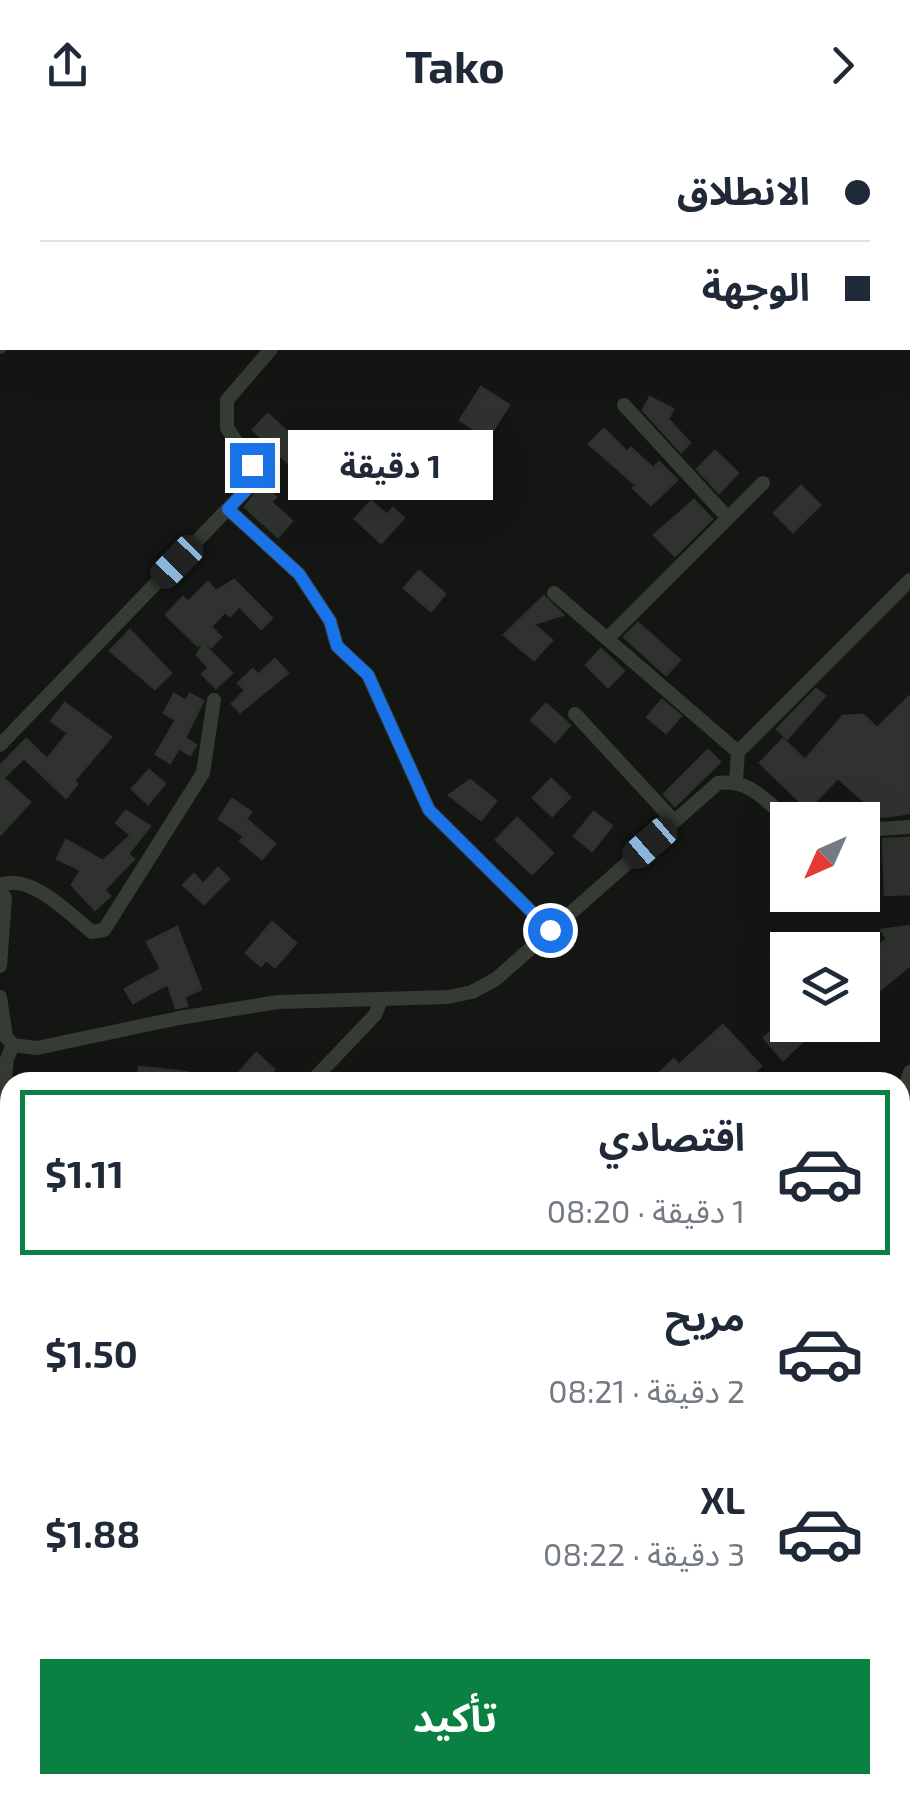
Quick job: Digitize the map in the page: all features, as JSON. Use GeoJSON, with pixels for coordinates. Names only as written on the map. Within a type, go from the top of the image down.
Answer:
{"type":"FeatureCollection","features":[{"type":"Feature","properties":{"kind":"street"},"geometry":{"type":"LineString","coordinates":[[0,745],[246,490],[252,465],[227,428],[227,400],[270,350]]}},
{"type":"Feature","properties":{"kind":"street"},"geometry":{"type":"LineString","coordinates":[[624,405],[728,518]]}},
{"type":"Feature","properties":{"kind":"street"},"geometry":{"type":"LineString","coordinates":[[608,640],[763,484]]}},
{"type":"Feature","properties":{"kind":"street"},"geometry":{"type":"LineString","coordinates":[[228,509],[299,574],[330,621],[337,646],[368,675],[429,810],[550,930]]}},
{"type":"Feature","properties":{"kind":"street"},"geometry":{"type":"LineString","coordinates":[[736,781],[738,752],[910,580]]}},
{"type":"Feature","properties":{"kind":"street"},"geometry":{"type":"LineString","coordinates":[[554,593],[738,752]]}},
{"type":"Feature","properties":{"kind":"street"},"geometry":{"type":"LineString","coordinates":[[0,966],[5,898],[0,887],[12,880],[31,886],[92,932],[104,930],[203,773],[214,700]]}},
{"type":"Feature","properties":{"kind":"street"},"geometry":{"type":"LineString","coordinates":[[575,714],[674,822]]}},
{"type":"Feature","properties":{"kind":"street"},"geometry":{"type":"LineString","coordinates":[[0,997],[7,1054],[178,1018],[278,1002],[381,1000],[472,992],[496,979],[718,783],[736,781],[770,804]]}},
{"type":"Feature","properties":{"kind":"street"},"geometry":{"type":"LineString","coordinates":[[880,829],[910,827]]}},
{"type":"Feature","properties":{"kind":"street"},"geometry":{"type":"LineString","coordinates":[[321,1072],[375,1015],[381,1000]]}},
{"type":"Feature","properties":{"kind":"building"},"geometry":{"type":"Polygon","coordinates":[[[481,387],[509,405],[488,438],[460,420],[481,387]]]}},
{"type":"Feature","properties":{"kind":"building"},"geometry":{"type":"Polygon","coordinates":[[[650,397],[673,409],[668,419],[690,443],[681,452],[643,410],[650,397]]]}},
{"type":"Feature","properties":{"kind":"building"},"geometry":{"type":"Polygon","coordinates":[[[268,414],[313,456],[298,472],[253,430],[268,414]]]}},
{"type":"Feature","properties":{"kind":"building"},"geometry":{"type":"Polygon","coordinates":[[[604,429],[627,452],[631,448],[653,468],[659,462],[677,480],[651,505],[633,488],[636,485],[589,444],[604,429]]]}},
{"type":"Feature","properties":{"kind":"building"},"geometry":{"type":"Polygon","coordinates":[[[715,451],[738,473],[719,493],[697,469],[715,451]]]}},
{"type":"Feature","properties":{"kind":"building"},"geometry":{"type":"Polygon","coordinates":[[[262,485],[276,497],[271,502],[292,521],[278,537],[245,507],[262,485]]]}},
{"type":"Feature","properties":{"kind":"building"},"geometry":{"type":"Polygon","coordinates":[[[801,486],[820,505],[793,532],[774,513],[801,486]]]}},
{"type":"Feature","properties":{"kind":"building"},"geometry":{"type":"Polygon","coordinates":[[[694,500],[712,519],[675,556],[654,535],[694,500]]]}},
{"type":"Feature","properties":{"kind":"building"},"geometry":{"type":"Polygon","coordinates":[[[371,501],[387,515],[393,508],[404,518],[381,543],[355,519],[371,501]]]}},
{"type":"Feature","properties":{"kind":"building"},"geometry":{"type":"Polygon","coordinates":[[[419,571],[445,594],[431,611],[404,588],[419,571]]]}},
{"type":"Feature","properties":{"kind":"building"},"geometry":{"type":"Polygon","coordinates":[[[234,580],[272,618],[261,629],[239,606],[230,616],[225,612],[211,627],[221,637],[211,647],[203,641],[198,646],[166,615],[183,597],[188,602],[208,582],[216,591],[234,580]]]}},
{"type":"Feature","properties":{"kind":"building"},"geometry":{"type":"Polygon","coordinates":[[[544,596],[563,615],[533,624],[552,640],[534,660],[504,635],[544,596]]]}},
{"type":"Feature","properties":{"kind":"building"},"geometry":{"type":"Polygon","coordinates":[[[638,623],[680,660],[666,675],[624,637],[638,623]]]}},
{"type":"Feature","properties":{"kind":"building"},"geometry":{"type":"Polygon","coordinates":[[[130,630],[171,673],[155,689],[110,651],[130,630]]]}},
{"type":"Feature","properties":{"kind":"building"},"geometry":{"type":"Polygon","coordinates":[[[203,644],[232,673],[216,688],[202,674],[209,668],[197,655],[203,644]]]}},
{"type":"Feature","properties":{"kind":"building"},"geometry":{"type":"Polygon","coordinates":[[[601,649],[624,671],[608,687],[586,665],[601,649]]]}},
{"type":"Feature","properties":{"kind":"building"},"geometry":{"type":"Polygon","coordinates":[[[275,659],[288,673],[240,712],[232,704],[245,690],[238,683],[253,669],[258,675],[275,659]]]}},
{"type":"Feature","properties":{"kind":"building"},"geometry":{"type":"Polygon","coordinates":[[[816,689],[825,696],[787,739],[777,729],[816,689]]]}},
{"type":"Feature","properties":{"kind":"building"},"geometry":{"type":"Polygon","coordinates":[[[174,694],[186,701],[190,694],[203,701],[185,738],[196,745],[190,755],[179,748],[170,763],[156,754],[176,720],[164,713],[174,694]]]}},
{"type":"Feature","properties":{"kind":"building"},"geometry":{"type":"Polygon","coordinates":[[[910,696],[910,813],[882,817],[880,802],[865,802],[838,778],[815,802],[801,802],[760,763],[783,739],[805,760],[843,716],[863,715],[877,728],[910,696]]]}},
{"type":"Feature","properties":{"kind":"building"},"geometry":{"type":"Polygon","coordinates":[[[662,700],[681,716],[666,733],[647,717],[662,700]]]}},
{"type":"Feature","properties":{"kind":"building"},"geometry":{"type":"Polygon","coordinates":[[[65,703],[111,737],[74,781],[77,784],[66,798],[24,758],[3,778],[30,802],[0,835],[0,766],[26,739],[47,759],[68,733],[51,721],[65,703]]]}},
{"type":"Feature","properties":{"kind":"building"},"geometry":{"type":"Polygon","coordinates":[[[546,704],[570,725],[555,742],[531,720],[546,704]]]}},
{"type":"Feature","properties":{"kind":"building"},"geometry":{"type":"Polygon","coordinates":[[[708,750],[720,762],[675,806],[664,794],[708,750]]]}},
{"type":"Feature","properties":{"kind":"building"},"geometry":{"type":"Polygon","coordinates":[[[149,770],[165,784],[148,804],[132,789],[149,770]]]}},
{"type":"Feature","properties":{"kind":"building"},"geometry":{"type":"Polygon","coordinates":[[[551,779],[570,797],[552,816],[533,798],[551,779]]]}},
{"type":"Feature","properties":{"kind":"building"},"geometry":{"type":"Polygon","coordinates":[[[470,780],[496,801],[481,820],[449,795],[470,780]]]}},
{"type":"Feature","properties":{"kind":"building"},"geometry":{"type":"Polygon","coordinates":[[[232,799],[251,812],[246,819],[275,844],[262,859],[240,841],[244,836],[219,819],[232,799]]]}},
{"type":"Feature","properties":{"kind":"building"},"geometry":{"type":"Polygon","coordinates":[[[126,811],[150,826],[128,854],[134,859],[104,890],[110,896],[95,910],[72,885],[81,870],[57,859],[66,840],[103,861],[131,835],[116,823],[126,811]]]}},
{"type":"Feature","properties":{"kind":"building"},"geometry":{"type":"Polygon","coordinates":[[[594,812],[612,826],[592,851],[574,836],[594,812]]]}},
{"type":"Feature","properties":{"kind":"building"},"geometry":{"type":"Polygon","coordinates":[[[517,818],[553,853],[532,874],[496,840],[517,818]]]}},
{"type":"Feature","properties":{"kind":"building"},"geometry":{"type":"Polygon","coordinates":[[[910,838],[910,894],[885,895],[883,839],[910,838]]]}},
{"type":"Feature","properties":{"kind":"building"},"geometry":{"type":"Polygon","coordinates":[[[218,868],[229,879],[204,904],[183,885],[194,874],[203,884],[218,868]]]}},
{"type":"Feature","properties":{"kind":"building"},"geometry":{"type":"Polygon","coordinates":[[[272,922],[296,943],[275,967],[266,960],[261,966],[246,953],[272,922]]]}},
{"type":"Feature","properties":{"kind":"building"},"geometry":{"type":"Polygon","coordinates":[[[910,926],[910,965],[880,990],[880,945],[887,939],[881,930],[910,926]]]}},
{"type":"Feature","properties":{"kind":"building"},"geometry":{"type":"Polygon","coordinates":[[[177,927],[201,989],[184,997],[187,1006],[176,1008],[168,984],[133,1003],[125,989],[161,969],[147,942],[177,927]]]}},
{"type":"Feature","properties":{"kind":"building"},"geometry":{"type":"Polygon","coordinates":[[[723,1025],[761,1066],[754,1072],[660,1072],[674,1059],[679,1065],[723,1025]]]}},
{"type":"Feature","properties":{"kind":"building"},"geometry":{"type":"Polygon","coordinates":[[[770,1032],[770,1042],[802,1042],[783,1060],[764,1038],[770,1032]]]}},
{"type":"Feature","properties":{"kind":"building"},"geometry":{"type":"Polygon","coordinates":[[[256,1053],[274,1069],[271,1072],[240,1072],[256,1053]]]}},
{"type":"Feature","properties":{"kind":"building"},"geometry":{"type":"Polygon","coordinates":[[[139,1067],[187,1072],[138,1072],[139,1067]]]}},
{"type":"Feature","properties":{"kind":"route"},"geometry":{"type":"LineString","coordinates":[[252,465],[246,490],[228,509],[299,574],[330,621],[337,646],[368,675],[429,810],[550,930]]}}]}
